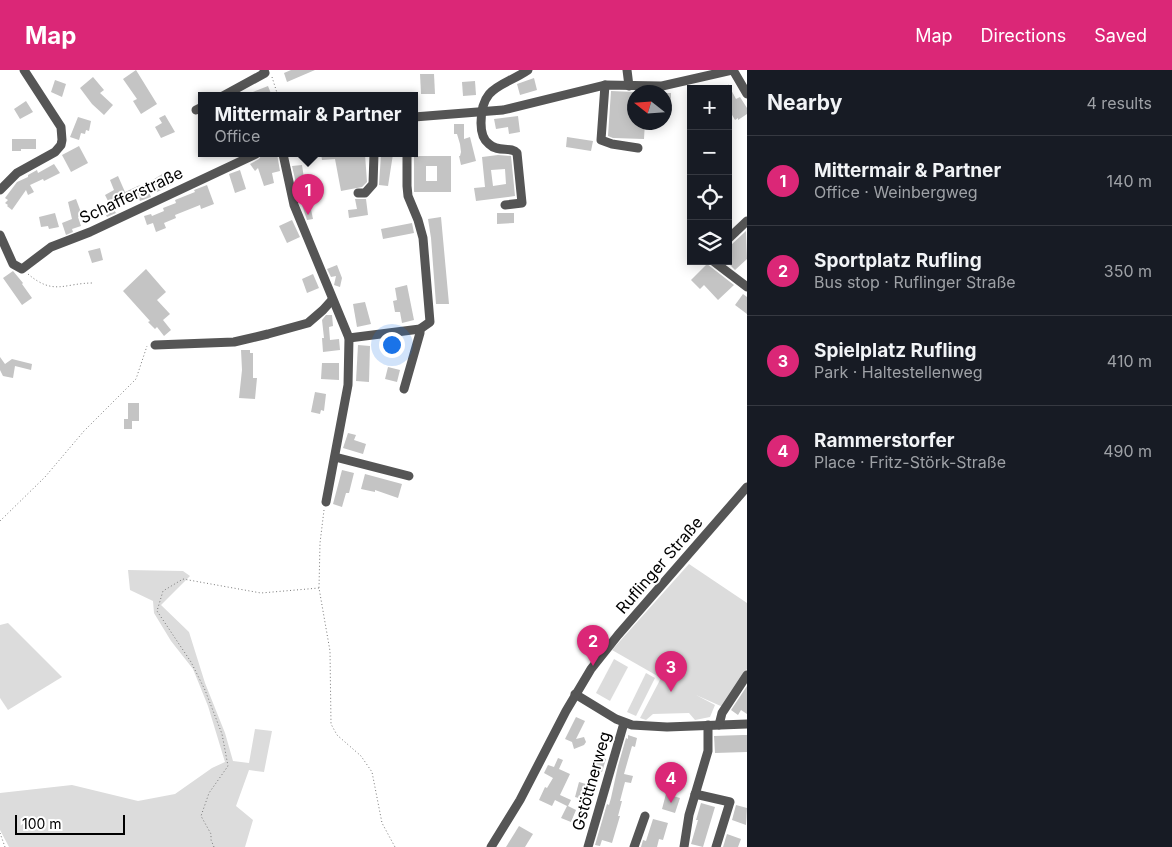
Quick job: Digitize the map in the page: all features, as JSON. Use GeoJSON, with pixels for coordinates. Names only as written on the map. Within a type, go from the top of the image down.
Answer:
{"type":"FeatureCollection","features":[{"type":"Feature","properties":{"kind":"street"},"geometry":{"type":"LineString","coordinates":[[0,190],[17,173],[55,152],[61,145],[61,127],[24,70]]}},
{"type":"Feature","properties":{"kind":"street"},"geometry":{"type":"LineString","coordinates":[[505,205],[522,202],[517,153],[512,149],[494,148],[485,141],[481,130],[481,112],[486,98],[493,89],[528,70]]}},
{"type":"Feature","properties":{"kind":"street"},"geometry":{"type":"LineString","coordinates":[[627,70],[629,85]]}},
{"type":"Feature","properties":{"kind":"street"},"geometry":{"type":"LineString","coordinates":[[666,85],[733,70],[747,94]]}},
{"type":"Feature","properties":{"kind":"street"},"geometry":{"type":"LineString","coordinates":[[230,92],[265,72]]}},
{"type":"Feature","properties":{"kind":"street"},"geometry":{"type":"LineString","coordinates":[[605,85],[601,140],[612,144],[638,148]]}},
{"type":"Feature","properties":{"kind":"street"},"geometry":{"type":"LineString","coordinates":[[418,118],[522,106],[605,85],[627,86]]}},
{"type":"Feature","properties":{"kind":"street","name":"Schafferstraße"},"geometry":{"type":"LineString","coordinates":[[22,269],[51,248],[90,232],[251,157]]}},
{"type":"Feature","properties":{"kind":"street"},"geometry":{"type":"LineString","coordinates":[[284,157],[294,205],[318,260],[332,300],[338,307],[349,338],[348,385],[326,502]]}},
{"type":"Feature","properties":{"kind":"street"},"geometry":{"type":"LineString","coordinates":[[358,193],[365,192],[373,184],[374,157]]}},
{"type":"Feature","properties":{"kind":"street"},"geometry":{"type":"LineString","coordinates":[[349,338],[420,328],[430,322],[423,238],[407,191],[407,157]]}},
{"type":"Feature","properties":{"kind":"street"},"geometry":{"type":"LineString","coordinates":[[732,235],[747,221]]}},
{"type":"Feature","properties":{"kind":"street"},"geometry":{"type":"LineString","coordinates":[[0,235],[11,260],[22,269]]}},
{"type":"Feature","properties":{"kind":"street"},"geometry":{"type":"LineString","coordinates":[[718,265],[747,287]]}},
{"type":"Feature","properties":{"kind":"street"},"geometry":{"type":"LineString","coordinates":[[151,345],[234,342],[268,334],[308,323],[332,300]]}},
{"type":"Feature","properties":{"kind":"street"},"geometry":{"type":"LineString","coordinates":[[404,389],[420,328]]}},
{"type":"Feature","properties":{"kind":"street"},"geometry":{"type":"LineString","coordinates":[[335,457],[409,476]]}},
{"type":"Feature","properties":{"kind":"street","name":"Ruflinger Straße"},"geometry":{"type":"LineString","coordinates":[[491,847],[530,782],[575,694],[591,669],[614,639],[747,487]]}},
{"type":"Feature","properties":{"kind":"street"},"geometry":{"type":"LineString","coordinates":[[720,725],[722,713],[747,675]]}},
{"type":"Feature","properties":{"kind":"street"},"geometry":{"type":"LineString","coordinates":[[575,694],[624,723],[640,726],[747,724]]}},
{"type":"Feature","properties":{"kind":"street","name":"Gstöttnerweg"},"geometry":{"type":"LineString","coordinates":[[588,847],[624,723]]}},
{"type":"Feature","properties":{"kind":"street"},"geometry":{"type":"LineString","coordinates":[[684,847],[686,826],[708,751],[708,725]]}},
{"type":"Feature","properties":{"kind":"street"},"geometry":{"type":"LineString","coordinates":[[695,794],[730,802],[716,847]]}},
{"type":"Feature","properties":{"kind":"street"},"geometry":{"type":"LineString","coordinates":[[634,847],[645,816]]}},
{"type":"Feature","properties":{"kind":"path"},"geometry":{"type":"LineString","coordinates":[[265,72],[271,75],[277,92]]}},
{"type":"Feature","properties":{"kind":"path"},"geometry":{"type":"LineString","coordinates":[[22,269],[46,286],[60,287],[93,282]]}},
{"type":"Feature","properties":{"kind":"path"},"geometry":{"type":"LineString","coordinates":[[0,521],[45,476],[84,431],[136,379],[151,345]]}},
{"type":"Feature","properties":{"kind":"path"},"geometry":{"type":"LineString","coordinates":[[326,502],[320,544],[319,588],[330,651],[331,724],[338,735],[361,756],[372,772],[382,823],[385,832],[395,847]]}},
{"type":"Feature","properties":{"kind":"path"},"geometry":{"type":"LineString","coordinates":[[214,847],[211,834],[201,816],[209,793],[228,766],[222,734],[205,690],[191,662],[157,611],[162,592],[183,579],[260,593],[319,588]]}},
{"type":"Feature","properties":{"kind":"path"},"geometry":{"type":"LineString","coordinates":[[0,833],[5,847]]}},
{"type":"Feature","properties":{"kind":"shaded area"},"geometry":{"type":"Polygon","coordinates":[[[689,564],[747,603],[747,669],[723,707],[696,695],[715,705],[710,717],[695,720],[689,713],[653,714],[646,720],[640,718],[661,678],[612,650],[689,564]]]}},
{"type":"Feature","properties":{"kind":"shaded area"},"geometry":{"type":"Polygon","coordinates":[[[128,570],[183,571],[190,576],[161,605],[189,632],[233,761],[249,763],[255,729],[272,731],[264,772],[249,770],[236,806],[253,820],[245,847],[9,847],[0,830],[0,793],[72,785],[138,801],[175,794],[212,768],[225,762],[208,706],[193,669],[171,641],[154,613],[153,601],[130,590],[128,570]]]}},
{"type":"Feature","properties":{"kind":"shaded area"},"geometry":{"type":"Polygon","coordinates":[[[8,623],[62,677],[8,710],[0,698],[0,625],[8,623]]]}},
{"type":"Feature","properties":{"kind":"shaded area"},"geometry":{"type":"Polygon","coordinates":[[[614,659],[628,667],[610,701],[596,693],[614,659]]]}},
{"type":"Feature","properties":{"kind":"shaded area"},"geometry":{"type":"Polygon","coordinates":[[[646,673],[655,678],[636,716],[627,712],[646,673]]]}},
{"type":"Feature","properties":{"kind":"building"},"geometry":{"type":"Polygon","coordinates":[[[136,70],[157,104],[141,114],[133,101],[137,99],[123,79],[136,70]]]}},
{"type":"Feature","properties":{"kind":"building"},"geometry":{"type":"Polygon","coordinates":[[[291,70],[315,70],[287,82],[284,73],[291,70]]]}},
{"type":"Feature","properties":{"kind":"building"},"geometry":{"type":"Polygon","coordinates":[[[420,74],[434,74],[435,94],[421,94],[420,74]]]}},
{"type":"Feature","properties":{"kind":"building"},"geometry":{"type":"Polygon","coordinates":[[[93,77],[104,90],[100,93],[113,105],[104,115],[92,104],[80,88],[93,77]]]}},
{"type":"Feature","properties":{"kind":"building"},"geometry":{"type":"Polygon","coordinates":[[[534,78],[537,90],[520,95],[517,84],[534,78]]]}},
{"type":"Feature","properties":{"kind":"building"},"geometry":{"type":"Polygon","coordinates":[[[55,80],[66,84],[62,97],[51,92],[55,80]]]}},
{"type":"Feature","properties":{"kind":"building"},"geometry":{"type":"Polygon","coordinates":[[[475,81],[476,95],[463,96],[462,82],[475,81]]]}},
{"type":"Feature","properties":{"kind":"building"},"geometry":{"type":"Polygon","coordinates":[[[268,86],[270,92],[253,92],[268,86]]]}},
{"type":"Feature","properties":{"kind":"building"},"geometry":{"type":"Polygon","coordinates":[[[611,91],[627,92],[627,130],[645,130],[644,139],[613,138],[608,136],[611,91]]]}},
{"type":"Feature","properties":{"kind":"building"},"geometry":{"type":"Polygon","coordinates":[[[732,92],[736,99],[740,97],[747,108],[747,114],[735,120],[732,115],[732,92]]]}},
{"type":"Feature","properties":{"kind":"building"},"geometry":{"type":"Polygon","coordinates":[[[26,101],[33,112],[20,119],[14,109],[26,101]]]}},
{"type":"Feature","properties":{"kind":"building"},"geometry":{"type":"Polygon","coordinates":[[[165,115],[175,132],[161,138],[155,127],[162,123],[159,118],[165,115]]]}},
{"type":"Feature","properties":{"kind":"building"},"geometry":{"type":"Polygon","coordinates":[[[518,116],[520,132],[509,134],[508,127],[496,129],[494,119],[518,116]]]}},
{"type":"Feature","properties":{"kind":"building"},"geometry":{"type":"Polygon","coordinates":[[[78,117],[91,121],[89,131],[86,130],[85,134],[81,133],[79,140],[70,137],[78,117]]]}},
{"type":"Feature","properties":{"kind":"building"},"geometry":{"type":"Polygon","coordinates":[[[454,124],[464,124],[464,139],[470,137],[476,161],[461,165],[459,156],[461,152],[460,144],[457,134],[454,134],[454,124]]]}},
{"type":"Feature","properties":{"kind":"building"},"geometry":{"type":"Polygon","coordinates":[[[567,137],[593,141],[591,151],[566,147],[567,137]]]}},
{"type":"Feature","properties":{"kind":"building"},"geometry":{"type":"Polygon","coordinates":[[[12,139],[36,139],[36,149],[12,151],[12,139]]]}},
{"type":"Feature","properties":{"kind":"building"},"geometry":{"type":"Polygon","coordinates":[[[79,146],[88,163],[71,172],[62,155],[79,146]]]}},
{"type":"Feature","properties":{"kind":"building"},"geometry":{"type":"Polygon","coordinates":[[[451,156],[451,192],[414,192],[414,157],[451,156]],[[426,166],[426,181],[437,181],[437,166],[426,166]]]}},
{"type":"Feature","properties":{"kind":"building"},"geometry":{"type":"Polygon","coordinates":[[[511,156],[515,196],[476,201],[474,188],[485,187],[482,157],[511,156]],[[505,169],[491,170],[493,186],[506,184],[505,169]]]}},
{"type":"Feature","properties":{"kind":"building"},"geometry":{"type":"Polygon","coordinates":[[[260,157],[278,157],[280,171],[272,173],[274,183],[264,186],[258,168],[255,171],[250,164],[260,157]]]}},
{"type":"Feature","properties":{"kind":"building"},"geometry":{"type":"Polygon","coordinates":[[[322,157],[365,157],[367,182],[362,187],[341,191],[335,159],[322,160],[322,157]]]}},
{"type":"Feature","properties":{"kind":"building"},"geometry":{"type":"Polygon","coordinates":[[[381,157],[393,157],[388,186],[379,185],[381,157]]]}},
{"type":"Feature","properties":{"kind":"building"},"geometry":{"type":"Polygon","coordinates":[[[54,164],[60,173],[30,185],[34,192],[28,195],[26,190],[12,210],[7,206],[5,203],[8,200],[5,198],[17,182],[37,170],[38,173],[54,164]]]}},
{"type":"Feature","properties":{"kind":"building"},"geometry":{"type":"Polygon","coordinates":[[[302,165],[305,185],[302,186],[305,200],[300,201],[292,166],[302,165]]]}},
{"type":"Feature","properties":{"kind":"building"},"geometry":{"type":"Polygon","coordinates":[[[240,170],[246,189],[235,193],[229,174],[240,170]]]}},
{"type":"Feature","properties":{"kind":"building"},"geometry":{"type":"Polygon","coordinates":[[[167,171],[173,184],[157,192],[151,181],[167,171]]]}},
{"type":"Feature","properties":{"kind":"building"},"geometry":{"type":"Polygon","coordinates":[[[118,176],[125,192],[140,185],[144,192],[148,190],[151,197],[140,201],[137,195],[112,207],[116,213],[107,217],[102,207],[109,203],[105,195],[114,190],[110,180],[118,176]]]}},
{"type":"Feature","properties":{"kind":"building"},"geometry":{"type":"Polygon","coordinates":[[[207,185],[214,204],[201,209],[200,205],[175,215],[176,218],[164,223],[166,228],[156,232],[153,223],[147,225],[144,216],[151,214],[152,216],[164,211],[163,208],[176,203],[175,200],[207,185]]]}},
{"type":"Feature","properties":{"kind":"building"},"geometry":{"type":"Polygon","coordinates":[[[76,199],[82,215],[78,217],[81,226],[72,229],[73,232],[66,235],[62,223],[72,219],[68,202],[76,199]]]}},
{"type":"Feature","properties":{"kind":"building"},"geometry":{"type":"Polygon","coordinates":[[[355,199],[366,199],[368,215],[349,218],[348,210],[357,209],[355,199]]]}},
{"type":"Feature","properties":{"kind":"building"},"geometry":{"type":"Polygon","coordinates":[[[309,200],[313,219],[307,220],[301,202],[309,200]]]}},
{"type":"Feature","properties":{"kind":"building"},"geometry":{"type":"Polygon","coordinates":[[[55,213],[59,227],[49,229],[48,226],[41,227],[39,217],[55,213]]]}},
{"type":"Feature","properties":{"kind":"building"},"geometry":{"type":"Polygon","coordinates":[[[497,213],[514,213],[514,223],[497,224],[497,213]]]}},
{"type":"Feature","properties":{"kind":"building"},"geometry":{"type":"Polygon","coordinates":[[[441,217],[449,304],[436,304],[428,219],[441,217]]]}},
{"type":"Feature","properties":{"kind":"building"},"geometry":{"type":"Polygon","coordinates":[[[292,220],[300,237],[287,243],[279,226],[292,220]]]}},
{"type":"Feature","properties":{"kind":"building"},"geometry":{"type":"Polygon","coordinates":[[[412,223],[414,233],[383,239],[381,229],[412,223]]]}},
{"type":"Feature","properties":{"kind":"building"},"geometry":{"type":"Polygon","coordinates":[[[746,231],[747,259],[735,270],[730,265],[732,265],[732,244],[746,231]]]}},
{"type":"Feature","properties":{"kind":"building"},"geometry":{"type":"Polygon","coordinates":[[[100,248],[103,260],[92,263],[88,251],[100,248]]]}},
{"type":"Feature","properties":{"kind":"building"},"geometry":{"type":"Polygon","coordinates":[[[337,265],[342,278],[340,287],[334,285],[336,276],[331,277],[327,269],[337,265]]]}},
{"type":"Feature","properties":{"kind":"building"},"geometry":{"type":"Polygon","coordinates":[[[708,265],[734,285],[718,300],[704,285],[700,289],[691,280],[708,265]]]}},
{"type":"Feature","properties":{"kind":"building"},"geometry":{"type":"Polygon","coordinates":[[[146,269],[166,292],[157,300],[170,314],[163,320],[171,330],[164,336],[157,327],[155,329],[148,322],[150,321],[123,291],[146,269]]]}},
{"type":"Feature","properties":{"kind":"building"},"geometry":{"type":"Polygon","coordinates":[[[13,271],[32,298],[22,305],[3,278],[13,271]]]}},
{"type":"Feature","properties":{"kind":"building"},"geometry":{"type":"Polygon","coordinates":[[[313,274],[319,288],[307,293],[302,279],[313,274]]]}},
{"type":"Feature","properties":{"kind":"building"},"geometry":{"type":"Polygon","coordinates":[[[407,285],[414,320],[402,323],[400,312],[395,312],[393,301],[397,300],[395,288],[407,285]]]}},
{"type":"Feature","properties":{"kind":"building"},"geometry":{"type":"Polygon","coordinates":[[[743,294],[747,297],[747,314],[735,305],[743,294]]]}},
{"type":"Feature","properties":{"kind":"building"},"geometry":{"type":"Polygon","coordinates":[[[365,302],[371,324],[357,327],[353,304],[365,302]]]}},
{"type":"Feature","properties":{"kind":"building"},"geometry":{"type":"Polygon","coordinates":[[[326,315],[332,315],[333,326],[329,327],[330,340],[339,339],[340,350],[323,352],[322,320],[326,315]]]}},
{"type":"Feature","properties":{"kind":"building"},"geometry":{"type":"Polygon","coordinates":[[[358,345],[370,346],[369,382],[356,381],[358,345]]]}},
{"type":"Feature","properties":{"kind":"building"},"geometry":{"type":"Polygon","coordinates":[[[241,350],[250,350],[250,353],[253,353],[253,378],[257,378],[255,399],[239,398],[242,370],[241,350]]]}},
{"type":"Feature","properties":{"kind":"building"},"geometry":{"type":"Polygon","coordinates":[[[0,357],[5,364],[12,359],[32,364],[31,370],[15,366],[13,378],[3,376],[0,370],[0,357]]]}},
{"type":"Feature","properties":{"kind":"building"},"geometry":{"type":"Polygon","coordinates":[[[322,363],[339,363],[339,380],[321,379],[322,363]]]}},
{"type":"Feature","properties":{"kind":"building"},"geometry":{"type":"Polygon","coordinates":[[[388,367],[400,370],[397,382],[385,379],[388,367]]]}},
{"type":"Feature","properties":{"kind":"building"},"geometry":{"type":"Polygon","coordinates":[[[315,392],[326,394],[324,411],[321,410],[320,414],[311,412],[315,392]]]}},
{"type":"Feature","properties":{"kind":"building"},"geometry":{"type":"Polygon","coordinates":[[[128,403],[139,403],[139,421],[132,421],[132,429],[124,429],[124,419],[128,419],[128,403]]]}},
{"type":"Feature","properties":{"kind":"building"},"geometry":{"type":"Polygon","coordinates":[[[348,433],[356,435],[354,440],[366,444],[363,454],[343,448],[348,433]]]}},
{"type":"Feature","properties":{"kind":"building"},"geometry":{"type":"Polygon","coordinates":[[[342,470],[354,473],[349,493],[346,493],[342,507],[333,504],[342,470]]]}},
{"type":"Feature","properties":{"kind":"building"},"geometry":{"type":"Polygon","coordinates":[[[365,474],[402,484],[398,498],[375,490],[375,492],[361,489],[365,474]]]}},
{"type":"Feature","properties":{"kind":"building"},"geometry":{"type":"Polygon","coordinates":[[[747,686],[747,714],[741,710],[738,715],[731,710],[747,686]]]}},
{"type":"Feature","properties":{"kind":"building"},"geometry":{"type":"Polygon","coordinates":[[[576,717],[585,721],[576,739],[584,737],[586,742],[584,745],[574,749],[572,742],[565,739],[576,717]]]}},
{"type":"Feature","properties":{"kind":"building"},"geometry":{"type":"Polygon","coordinates":[[[628,735],[637,738],[635,747],[632,746],[624,774],[633,776],[631,783],[625,782],[620,801],[622,801],[618,816],[620,816],[612,843],[602,840],[600,846],[595,845],[607,804],[609,805],[618,766],[628,735]]]}},
{"type":"Feature","properties":{"kind":"building"},"geometry":{"type":"Polygon","coordinates":[[[747,735],[747,752],[715,753],[714,736],[747,735]]]}},
{"type":"Feature","properties":{"kind":"building"},"geometry":{"type":"Polygon","coordinates":[[[597,756],[606,759],[602,772],[593,770],[597,756]]]}},
{"type":"Feature","properties":{"kind":"building"},"geometry":{"type":"Polygon","coordinates":[[[558,758],[563,760],[559,769],[570,774],[560,795],[571,800],[568,806],[576,810],[571,822],[561,818],[567,806],[555,800],[552,806],[539,800],[545,787],[547,788],[553,778],[544,773],[548,765],[554,767],[558,758]]]}},
{"type":"Feature","properties":{"kind":"building"},"geometry":{"type":"Polygon","coordinates":[[[579,782],[593,786],[589,801],[575,797],[579,782]]]}},
{"type":"Feature","properties":{"kind":"building"},"geometry":{"type":"Polygon","coordinates":[[[666,794],[680,798],[675,813],[662,809],[666,794]]]}},
{"type":"Feature","properties":{"kind":"building"},"geometry":{"type":"Polygon","coordinates":[[[701,803],[715,807],[703,847],[691,844],[701,803]]]}},
{"type":"Feature","properties":{"kind":"building"},"geometry":{"type":"Polygon","coordinates":[[[736,805],[747,808],[746,825],[732,820],[736,805]]]}},
{"type":"Feature","properties":{"kind":"building"},"geometry":{"type":"Polygon","coordinates":[[[653,819],[668,823],[663,840],[659,839],[657,847],[641,847],[643,840],[646,841],[653,819]]]}},
{"type":"Feature","properties":{"kind":"building"},"geometry":{"type":"Polygon","coordinates":[[[519,826],[533,834],[525,847],[506,847],[519,826]]]}},
{"type":"Feature","properties":{"kind":"building"},"geometry":{"type":"Polygon","coordinates":[[[727,834],[741,839],[738,847],[723,847],[727,834]]]}},
{"type":"Feature","properties":{"kind":"place","name":"Mittermair & Partner"},"geometry":{"type":"Point","coordinates":[308,215]}},
{"type":"Feature","properties":{"kind":"place","name":"Sportplatz Rufling"},"geometry":{"type":"Point","coordinates":[593,666]}},
{"type":"Feature","properties":{"kind":"place","name":"Spielplatz Rufling"},"geometry":{"type":"Point","coordinates":[671,692]}},
{"type":"Feature","properties":{"kind":"place","name":"Rammerstorfer"},"geometry":{"type":"Point","coordinates":[671,803]}}]}
